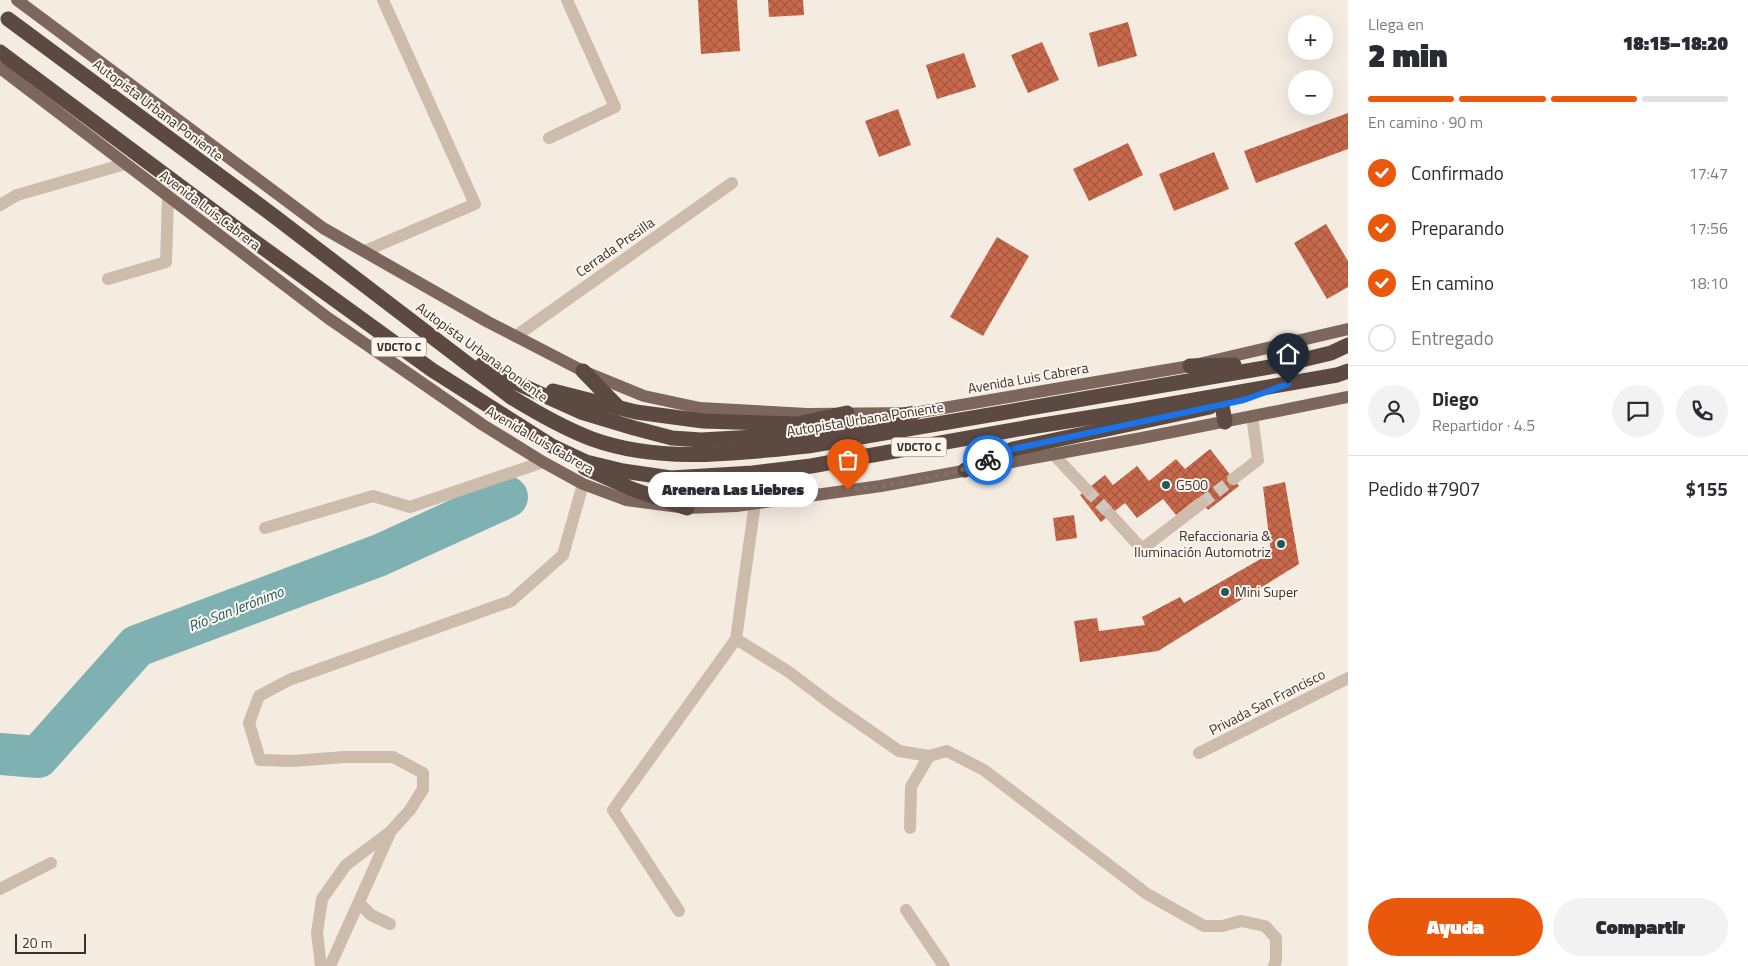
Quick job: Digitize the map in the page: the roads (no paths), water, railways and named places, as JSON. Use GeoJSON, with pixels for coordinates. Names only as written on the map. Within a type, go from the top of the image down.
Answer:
{"type":"FeatureCollection","features":[{"type":"Feature","properties":{"kind":"highway","name":"Autopista Urbana Poniente"},"geometry":{"type":"LineString","coordinates":[[8,19],[443,344],[511,397],[565,428],[628,449],[660,454],[706,454],[808,446],[1280,365],[1331,353],[1348,345]]}},
{"type":"Feature","properties":{"kind":"highway","name":"VDCTO C"},"geometry":{"type":"LineString","coordinates":[[0,52],[251,239],[432,370],[552,446],[586,462],[623,472],[671,478],[754,474],[811,466],[1288,384],[1337,375],[1348,371]]}},
{"type":"Feature","properties":{"kind":"highway"},"geometry":{"type":"LineString","coordinates":[[443,344],[512,382],[581,412],[672,438],[701,440],[807,434],[914,413]]}},
{"type":"Feature","properties":{"kind":"highway"},"geometry":{"type":"LineString","coordinates":[[1190,366],[1280,365]]}},
{"type":"Feature","properties":{"kind":"highway"},"geometry":{"type":"LineString","coordinates":[[583,371],[619,408]]}},
{"type":"Feature","properties":{"kind":"highway"},"geometry":{"type":"LineString","coordinates":[[512,382],[636,412],[703,421],[796,424],[847,413]]}},
{"type":"Feature","properties":{"kind":"highway"},"geometry":{"type":"LineString","coordinates":[[965,470],[1013,449],[1222,404],[1264,394],[1288,384]]}},
{"type":"Feature","properties":{"kind":"highway"},"geometry":{"type":"LineString","coordinates":[[1222,404],[1225,422]]}},
{"type":"Feature","properties":{"kind":"highway"},"geometry":{"type":"LineString","coordinates":[[552,446],[589,472],[687,508]]}},
{"type":"Feature","properties":{"kind":"main road","name":"Avenida Luis Cabrera"},"geometry":{"type":"LineString","coordinates":[[17,0],[323,228],[488,322],[583,371],[644,396],[700,408],[807,414],[914,413],[1190,366],[1348,328]]}},
{"type":"Feature","properties":{"kind":"main road","name":"Avenida Luis Cabrera"},"geometry":{"type":"LineString","coordinates":[[3,74],[328,318],[483,425],[583,484],[626,500],[687,508],[754,503],[881,486],[1225,422],[1348,397]]}},
{"type":"Feature","properties":{"kind":"street"},"geometry":{"type":"LineString","coordinates":[[365,251],[475,204],[382,0]]}},
{"type":"Feature","properties":{"kind":"street"},"geometry":{"type":"LineString","coordinates":[[549,138],[615,107],[567,0]]}},
{"type":"Feature","properties":{"kind":"street"},"geometry":{"type":"LineString","coordinates":[[0,205],[17,196],[125,164]]}},
{"type":"Feature","properties":{"kind":"street","name":"Cerrada Presilla"},"geometry":{"type":"LineString","coordinates":[[516,336],[732,183]]}},
{"type":"Feature","properties":{"kind":"street"},"geometry":{"type":"LineString","coordinates":[[108,279],[166,262],[168,197]]}},
{"type":"Feature","properties":{"kind":"street"},"geometry":{"type":"LineString","coordinates":[[1233,479],[1258,460],[1252,416]]}},
{"type":"Feature","properties":{"kind":"street"},"geometry":{"type":"LineString","coordinates":[[1053,454],[1087,490]]}},
{"type":"Feature","properties":{"kind":"street"},"geometry":{"type":"LineString","coordinates":[[265,528],[373,496],[410,507],[543,462]]}},
{"type":"Feature","properties":{"kind":"street"},"geometry":{"type":"LineString","coordinates":[[320,966],[317,933],[322,899],[346,865],[390,832],[410,810],[423,789],[423,773],[393,756],[292,761],[260,760],[249,723],[259,696],[289,680],[511,601],[564,555],[583,484]]}},
{"type":"Feature","properties":{"kind":"street"},"geometry":{"type":"LineString","coordinates":[[680,911],[613,810],[736,640],[754,503]]}},
{"type":"Feature","properties":{"kind":"street"},"geometry":{"type":"LineString","coordinates":[[1110,514],[1142,549],[1202,503]]}},
{"type":"Feature","properties":{"kind":"street"},"geometry":{"type":"LineString","coordinates":[[736,640],[789,672],[899,751],[929,756],[947,751],[984,770],[1148,894],[1204,926],[1222,926],[1241,921],[1265,926],[1276,938],[1276,961],[1274,966]]}},
{"type":"Feature","properties":{"kind":"street","name":"Privada San Francisco"},"geometry":{"type":"LineString","coordinates":[[1199,753],[1348,678]]}},
{"type":"Feature","properties":{"kind":"street"},"geometry":{"type":"LineString","coordinates":[[910,828],[911,787],[929,756]]}},
{"type":"Feature","properties":{"kind":"street"},"geometry":{"type":"LineString","coordinates":[[330,966],[390,832]]}},
{"type":"Feature","properties":{"kind":"street"},"geometry":{"type":"LineString","coordinates":[[0,889],[51,863]]}},
{"type":"Feature","properties":{"kind":"street"},"geometry":{"type":"LineString","coordinates":[[359,903],[371,915],[390,924]]}},
{"type":"Feature","properties":{"kind":"street"},"geometry":{"type":"LineString","coordinates":[[906,910],[944,966]]}},
{"type":"Feature","properties":{"kind":"waterway","name":"Río San Jerónimo"},"geometry":{"type":"LineString","coordinates":[[0,754],[38,757],[137,646],[380,555],[507,497]]}},
{"type":"Feature","properties":{"kind":"tunnel"},"geometry":{"type":"LineString","coordinates":[[1202,503],[1233,479]]}},
{"type":"Feature","properties":{"kind":"tunnel"},"geometry":{"type":"LineString","coordinates":[[1087,490],[1110,514]]}},
{"type":"Feature","properties":{"kind":"place","name":"G500"},"geometry":{"type":"Point","coordinates":[1166,485]}},
{"type":"Feature","properties":{"kind":"place","name":"Arenera Las Liebres"},"geometry":{"type":"Point","coordinates":[848,490]}},
{"type":"Feature","properties":{"kind":"place","name":"Refaccionaria & Iluminación Automotriz"},"geometry":{"type":"Point","coordinates":[1281,544]}},
{"type":"Feature","properties":{"kind":"place","name":"Mini Super"},"geometry":{"type":"Point","coordinates":[1225,592]}}]}
